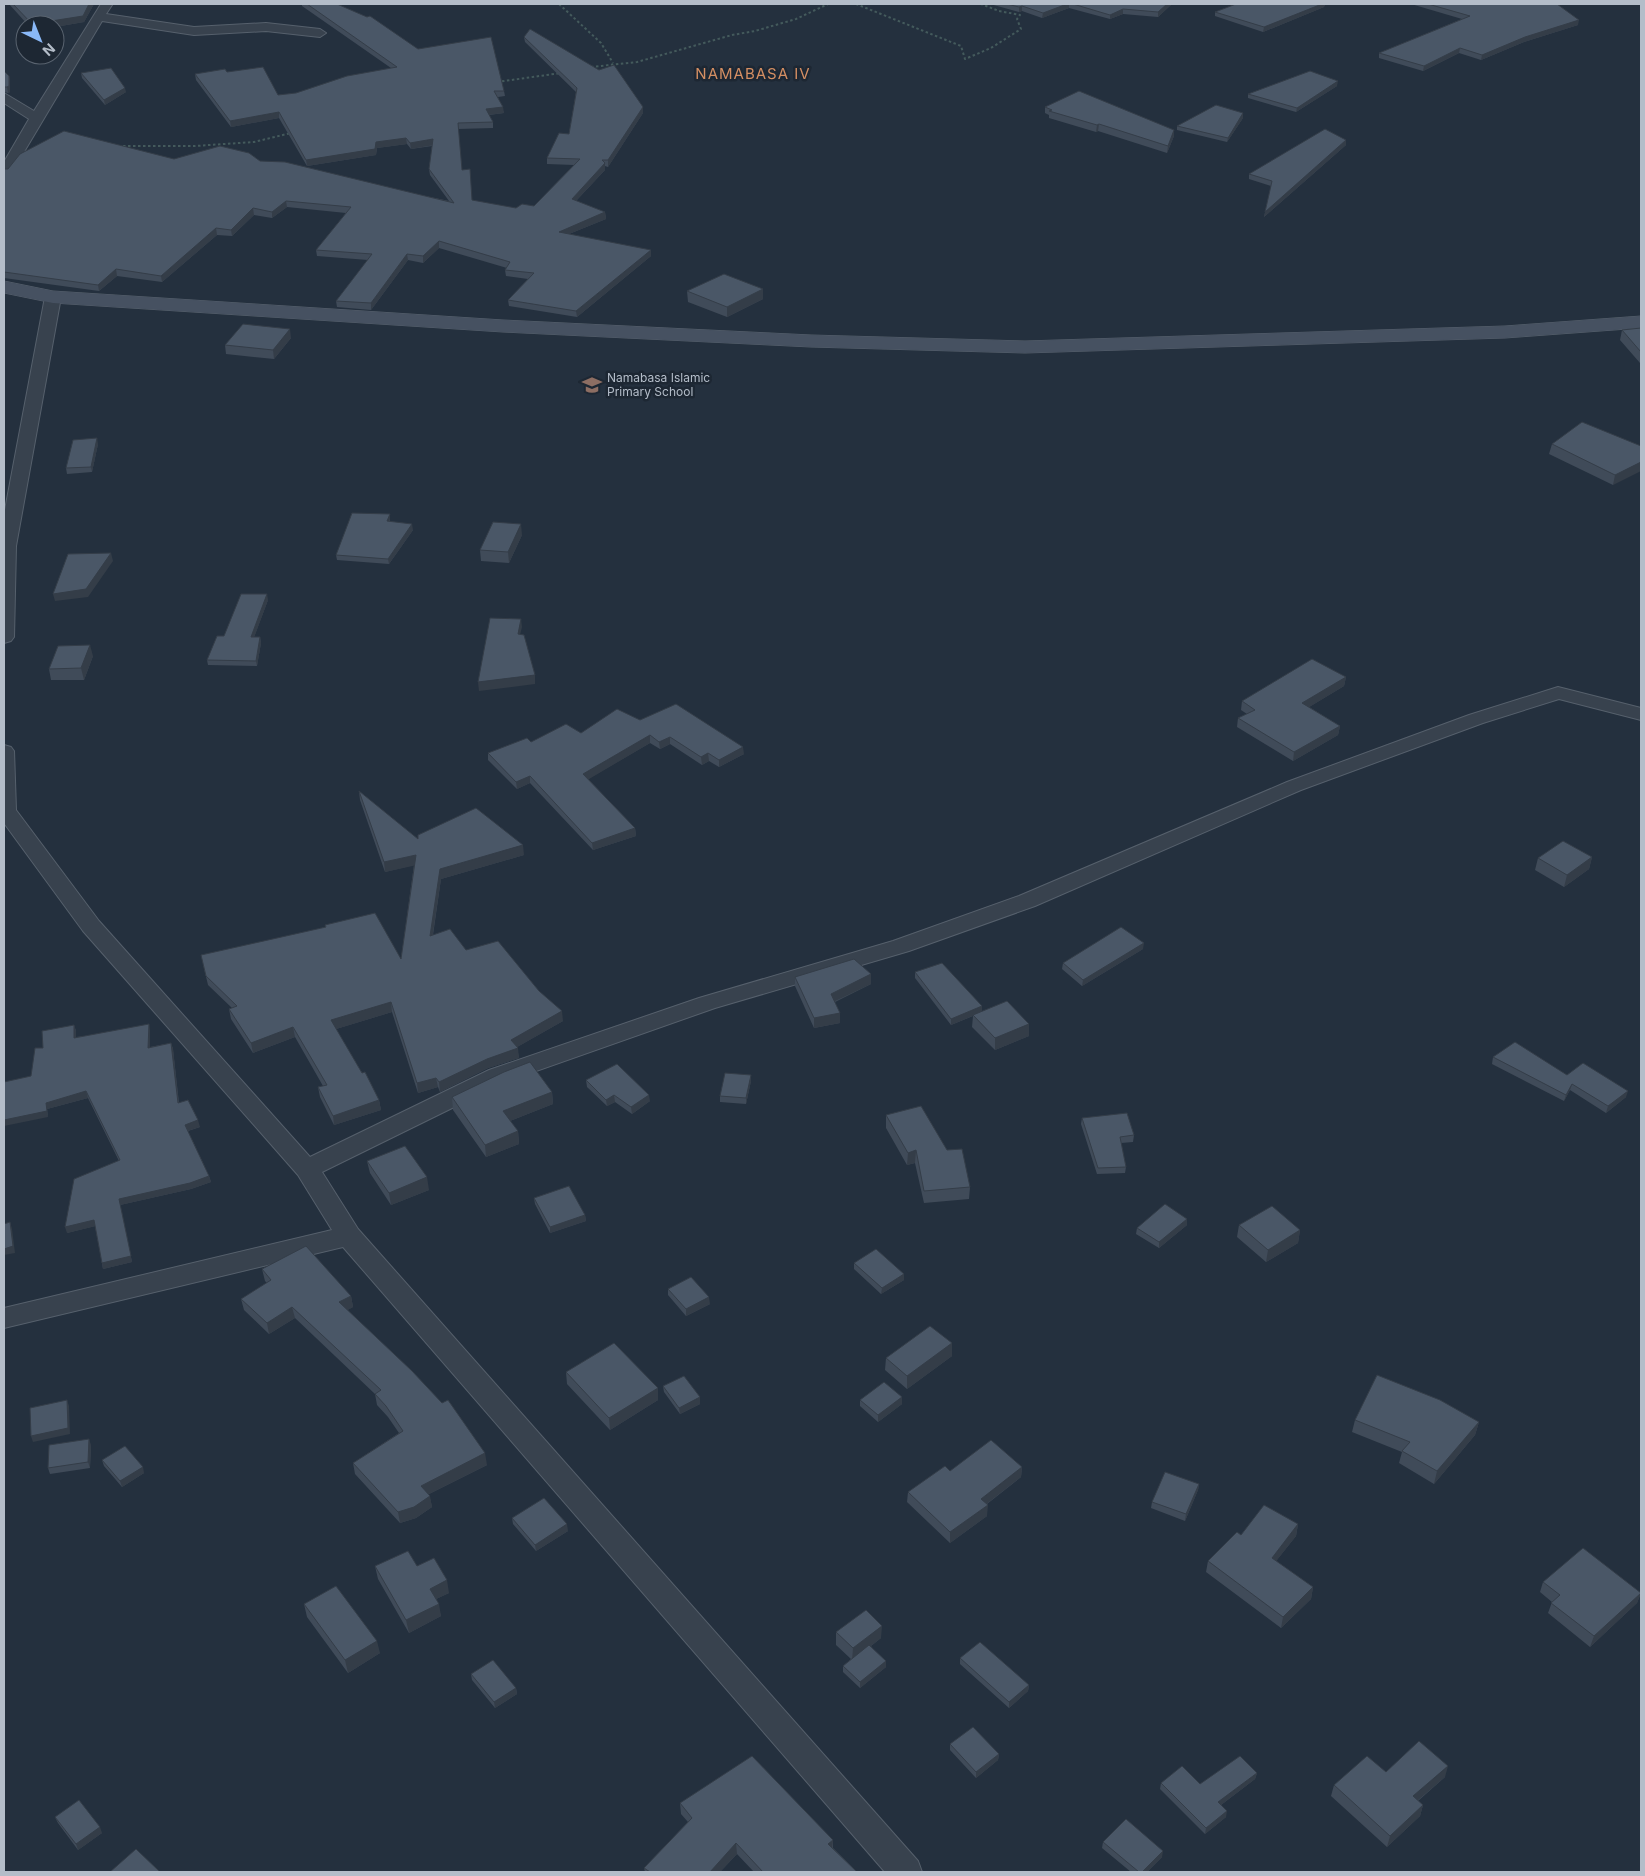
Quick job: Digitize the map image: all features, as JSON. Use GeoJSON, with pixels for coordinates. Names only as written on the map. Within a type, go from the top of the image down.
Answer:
{"type":"FeatureCollection","features":[{"type":"Feature","properties":{"kind":"street"},"geometry":{"type":"LineString","coordinates":[[4,170],[32,115],[107,4]]}},
{"type":"Feature","properties":{"kind":"street"},"geometry":{"type":"LineString","coordinates":[[98,17],[194,31],[266,27],[320,33]]}},
{"type":"Feature","properties":{"kind":"street"},"geometry":{"type":"LineString","coordinates":[[4,97],[32,115]]}},
{"type":"Feature","properties":{"kind":"street"},"geometry":{"type":"LineString","coordinates":[[4,114],[32,115]]}},
{"type":"Feature","properties":{"kind":"street"},"geometry":{"type":"LineString","coordinates":[[4,287],[53,297],[503,326],[811,341],[1025,347],[1505,332],[1641,322]]}},
{"type":"Feature","properties":{"kind":"street"},"geometry":{"type":"LineString","coordinates":[[4,637],[5,546],[53,297]]}},
{"type":"Feature","properties":{"kind":"street"},"geometry":{"type":"LineString","coordinates":[[307,1169],[497,1076],[708,1003],[901,946],[1027,901],[1294,786],[1476,719],[1558,693],[1641,714]]}},
{"type":"Feature","properties":{"kind":"street"},"geometry":{"type":"LineString","coordinates":[[4,751],[5,810],[91,926],[307,1169],[349,1236],[906,1872]]}},
{"type":"Feature","properties":{"kind":"street"},"geometry":{"type":"LineString","coordinates":[[4,1318],[349,1236]]}},
{"type":"Feature","properties":{"kind":"path"},"geometry":{"type":"LineString","coordinates":[[559,4],[601,43],[613,64]]}},
{"type":"Feature","properties":{"kind":"path"},"geometry":{"type":"LineString","coordinates":[[587,68],[637,62],[662,53],[780,24],[828,4]]}},
{"type":"Feature","properties":{"kind":"path"},"geometry":{"type":"LineString","coordinates":[[856,4],[961,46],[965,60],[998,44],[1020,29],[1017,19],[1020,15],[999,11],[981,4]]}},
{"type":"Feature","properties":{"kind":"path"},"geometry":{"type":"LineString","coordinates":[[491,82],[562,73]]}},
{"type":"Feature","properties":{"kind":"path"},"geometry":{"type":"LineString","coordinates":[[113,146],[195,146],[254,142],[292,133]]}},
{"type":"Feature","properties":{"kind":"building"},"geometry":{"type":"Polygon","coordinates":[[[13,4],[89,4],[83,16],[65,19],[65,15],[23,15],[13,4]]]}},
{"type":"Feature","properties":{"kind":"building"},"geometry":{"type":"Polygon","coordinates":[[[307,4],[337,4],[367,17],[370,16],[418,49],[491,37],[504,91],[494,91],[503,107],[486,109],[493,122],[458,123],[462,170],[470,169],[472,200],[516,208],[522,204],[534,206],[580,159],[547,158],[559,133],[569,134],[577,88],[524,37],[530,29],[599,70],[614,65],[643,107],[608,160],[602,160],[605,163],[572,199],[605,212],[559,232],[651,250],[576,311],[508,300],[534,273],[505,270],[510,262],[439,241],[423,256],[407,254],[371,303],[336,301],[372,254],[316,250],[351,207],[286,201],[272,212],[253,208],[231,230],[216,228],[161,276],[116,269],[98,285],[4,272],[4,169],[8,169],[20,154],[64,131],[174,159],[220,146],[249,153],[260,161],[285,162],[454,203],[429,169],[433,139],[410,143],[406,138],[376,142],[375,149],[306,160],[279,112],[230,121],[195,74],[225,69],[227,72],[263,67],[278,95],[296,93],[347,76],[397,67],[307,4]]]}},
{"type":"Feature","properties":{"kind":"building"},"geometry":{"type":"Polygon","coordinates":[[[1007,4],[1067,4],[1043,13],[1022,6],[1007,4]]]}},
{"type":"Feature","properties":{"kind":"building"},"geometry":{"type":"Polygon","coordinates":[[[1073,4],[1167,4],[1158,12],[1123,9],[1110,15],[1073,4]]]}},
{"type":"Feature","properties":{"kind":"building"},"geometry":{"type":"Polygon","coordinates":[[[1236,4],[1322,4],[1264,27],[1215,12],[1236,4]]]}},
{"type":"Feature","properties":{"kind":"building"},"geometry":{"type":"Polygon","coordinates":[[[1428,4],[1557,4],[1579,20],[1525,37],[1482,55],[1460,48],[1424,66],[1379,53],[1470,16],[1428,4]]]}},
{"type":"Feature","properties":{"kind":"building"},"geometry":{"type":"Polygon","coordinates":[[[111,68],[125,88],[104,100],[81,73],[111,68]]]}},
{"type":"Feature","properties":{"kind":"building"},"geometry":{"type":"Polygon","coordinates":[[[4,71],[9,76],[9,86],[7,87],[4,87],[4,71]]]}},
{"type":"Feature","properties":{"kind":"building"},"geometry":{"type":"Polygon","coordinates":[[[1310,71],[1338,81],[1297,108],[1248,94],[1310,71]]]}},
{"type":"Feature","properties":{"kind":"building"},"geometry":{"type":"Polygon","coordinates":[[[1079,91],[1174,130],[1168,146],[1099,124],[1049,111],[1052,110],[1045,107],[1079,91]]]}},
{"type":"Feature","properties":{"kind":"building"},"geometry":{"type":"Polygon","coordinates":[[[1216,105],[1243,113],[1228,138],[1177,126],[1216,105]]]}},
{"type":"Feature","properties":{"kind":"building"},"geometry":{"type":"Polygon","coordinates":[[[1325,129],[1346,140],[1265,212],[1272,181],[1249,174],[1325,129]]]}},
{"type":"Feature","properties":{"kind":"building"},"geometry":{"type":"Polygon","coordinates":[[[724,274],[763,289],[727,307],[687,291],[724,274]]]}},
{"type":"Feature","properties":{"kind":"building"},"geometry":{"type":"Polygon","coordinates":[[[243,324],[290,329],[273,350],[225,345],[243,324]]]}},
{"type":"Feature","properties":{"kind":"building"},"geometry":{"type":"Polygon","coordinates":[[[1641,328],[1641,352],[1622,330],[1641,328]]]}},
{"type":"Feature","properties":{"kind":"building"},"geometry":{"type":"Polygon","coordinates":[[[1582,422],[1641,446],[1641,462],[1615,475],[1552,444],[1582,422]]]}},
{"type":"Feature","properties":{"kind":"building"},"geometry":{"type":"Polygon","coordinates":[[[97,438],[91,467],[66,468],[73,440],[97,438]]]}},
{"type":"Feature","properties":{"kind":"building"},"geometry":{"type":"Polygon","coordinates":[[[352,513],[390,514],[387,521],[412,524],[388,559],[336,555],[352,513]]]}},
{"type":"Feature","properties":{"kind":"building"},"geometry":{"type":"Polygon","coordinates":[[[493,522],[521,524],[508,552],[480,550],[493,522]]]}},
{"type":"Feature","properties":{"kind":"building"},"geometry":{"type":"Polygon","coordinates":[[[111,553],[86,589],[53,594],[68,554],[111,553]]]}},
{"type":"Feature","properties":{"kind":"building"},"geometry":{"type":"Polygon","coordinates":[[[241,594],[267,594],[251,637],[260,637],[256,661],[207,660],[217,636],[224,636],[241,594]]]}},
{"type":"Feature","properties":{"kind":"building"},"geometry":{"type":"Polygon","coordinates":[[[490,618],[521,619],[518,634],[524,635],[535,675],[478,682],[490,618]]]}},
{"type":"Feature","properties":{"kind":"building"},"geometry":{"type":"Polygon","coordinates":[[[90,645],[81,668],[49,669],[58,646],[90,645]]]}},
{"type":"Feature","properties":{"kind":"building"},"geometry":{"type":"Polygon","coordinates":[[[1312,659],[1346,677],[1302,703],[1340,726],[1294,752],[1238,718],[1255,710],[1242,701],[1312,659]]]}},
{"type":"Feature","properties":{"kind":"building"},"geometry":{"type":"Polygon","coordinates":[[[676,704],[743,747],[719,760],[708,753],[701,757],[670,737],[659,742],[650,735],[583,774],[635,828],[592,843],[530,776],[516,782],[488,753],[527,738],[531,742],[566,724],[581,733],[617,709],[640,720],[676,704]]]}},
{"type":"Feature","properties":{"kind":"building"},"geometry":{"type":"Polygon","coordinates":[[[359,791],[418,839],[418,835],[476,808],[523,845],[440,869],[430,936],[450,929],[466,950],[498,941],[539,991],[562,1011],[511,1040],[518,1048],[487,1059],[439,1082],[436,1078],[417,1083],[391,1002],[331,1020],[362,1073],[365,1072],[379,1100],[333,1116],[318,1087],[327,1085],[293,1027],[251,1043],[229,1009],[237,1006],[206,976],[201,955],[326,927],[325,925],[375,913],[401,959],[416,855],[384,862],[359,791]]]}},
{"type":"Feature","properties":{"kind":"building"},"geometry":{"type":"Polygon","coordinates":[[[1563,841],[1592,857],[1567,875],[1538,858],[1563,841]]]}},
{"type":"Feature","properties":{"kind":"building"},"geometry":{"type":"Polygon","coordinates":[[[1121,927],[1144,943],[1083,980],[1063,963],[1121,927]]]}},
{"type":"Feature","properties":{"kind":"building"},"geometry":{"type":"Polygon","coordinates":[[[854,959],[871,974],[831,994],[840,1013],[814,1018],[795,977],[854,959]]]}},
{"type":"Feature","properties":{"kind":"building"},"geometry":{"type":"Polygon","coordinates":[[[942,963],[982,1006],[951,1019],[915,972],[942,963]]]}},
{"type":"Feature","properties":{"kind":"building"},"geometry":{"type":"Polygon","coordinates":[[[1007,1001],[1029,1024],[995,1038],[973,1015],[1007,1001]]]}},
{"type":"Feature","properties":{"kind":"building"},"geometry":{"type":"Polygon","coordinates":[[[149,1024],[148,1048],[171,1043],[178,1103],[188,1100],[198,1120],[185,1125],[209,1176],[190,1183],[119,1199],[131,1256],[102,1263],[94,1220],[65,1227],[74,1179],[120,1160],[86,1091],[46,1103],[47,1111],[4,1120],[4,1082],[31,1076],[35,1048],[43,1048],[42,1031],[74,1025],[74,1038],[149,1024]]]}},
{"type":"Feature","properties":{"kind":"building"},"geometry":{"type":"Polygon","coordinates":[[[1515,1042],[1567,1075],[1583,1063],[1628,1091],[1608,1106],[1572,1084],[1566,1095],[1493,1057],[1515,1042]]]}},
{"type":"Feature","properties":{"kind":"building"},"geometry":{"type":"Polygon","coordinates":[[[530,1062],[552,1092],[503,1111],[518,1131],[485,1145],[452,1097],[504,1072],[530,1062]]]}},
{"type":"Feature","properties":{"kind":"building"},"geometry":{"type":"Polygon","coordinates":[[[617,1064],[649,1095],[631,1107],[614,1095],[606,1100],[586,1080],[617,1064]]]}},
{"type":"Feature","properties":{"kind":"building"},"geometry":{"type":"Polygon","coordinates":[[[725,1073],[751,1075],[746,1098],[720,1096],[725,1073]]]}},
{"type":"Feature","properties":{"kind":"building"},"geometry":{"type":"Polygon","coordinates":[[[921,1106],[947,1150],[962,1149],[970,1187],[924,1191],[916,1150],[908,1153],[886,1115],[921,1106]]]}},
{"type":"Feature","properties":{"kind":"building"},"geometry":{"type":"Polygon","coordinates":[[[1127,1113],[1134,1135],[1120,1137],[1126,1167],[1098,1168],[1082,1118],[1127,1113]]]}},
{"type":"Feature","properties":{"kind":"building"},"geometry":{"type":"Polygon","coordinates":[[[405,1146],[427,1177],[389,1193],[367,1161],[405,1146]]]}},
{"type":"Feature","properties":{"kind":"building"},"geometry":{"type":"Polygon","coordinates":[[[569,1186],[585,1215],[550,1227],[534,1198],[569,1186]]]}},
{"type":"Feature","properties":{"kind":"building"},"geometry":{"type":"Polygon","coordinates":[[[1165,1204],[1187,1219],[1159,1242],[1137,1228],[1165,1204]]]}},
{"type":"Feature","properties":{"kind":"building"},"geometry":{"type":"Polygon","coordinates":[[[1272,1206],[1300,1230],[1268,1250],[1239,1225],[1272,1206]]]}},
{"type":"Feature","properties":{"kind":"building"},"geometry":{"type":"Polygon","coordinates":[[[10,1222],[13,1246],[4,1249],[4,1224],[10,1222]]]}},
{"type":"Feature","properties":{"kind":"building"},"geometry":{"type":"Polygon","coordinates":[[[306,1246],[351,1296],[339,1302],[412,1371],[442,1403],[448,1400],[485,1453],[421,1486],[430,1496],[414,1507],[398,1512],[353,1463],[403,1431],[386,1406],[375,1394],[381,1390],[292,1307],[267,1323],[241,1299],[271,1280],[262,1269],[306,1246]]]}},
{"type":"Feature","properties":{"kind":"building"},"geometry":{"type":"Polygon","coordinates":[[[876,1249],[904,1274],[882,1288],[854,1263],[876,1249]]]}},
{"type":"Feature","properties":{"kind":"building"},"geometry":{"type":"Polygon","coordinates":[[[691,1277],[709,1297],[686,1309],[668,1289],[691,1277]]]}},
{"type":"Feature","properties":{"kind":"building"},"geometry":{"type":"Polygon","coordinates":[[[930,1326],[952,1343],[907,1376],[886,1358],[930,1326]]]}},
{"type":"Feature","properties":{"kind":"building"},"geometry":{"type":"Polygon","coordinates":[[[614,1343],[658,1388],[609,1418],[566,1372],[614,1343]]]}},
{"type":"Feature","properties":{"kind":"building"},"geometry":{"type":"Polygon","coordinates":[[[1377,1375],[1440,1400],[1479,1422],[1437,1471],[1402,1451],[1410,1442],[1355,1420],[1377,1375]]]}},
{"type":"Feature","properties":{"kind":"building"},"geometry":{"type":"Polygon","coordinates":[[[684,1376],[700,1397],[679,1408],[663,1386],[684,1376]]]}},
{"type":"Feature","properties":{"kind":"building"},"geometry":{"type":"Polygon","coordinates":[[[884,1382],[902,1397],[878,1415],[860,1400],[884,1382]]]}},
{"type":"Feature","properties":{"kind":"building"},"geometry":{"type":"Polygon","coordinates":[[[67,1400],[68,1428],[31,1436],[30,1408],[67,1400]]]}},
{"type":"Feature","properties":{"kind":"building"},"geometry":{"type":"Polygon","coordinates":[[[89,1439],[88,1462],[48,1468],[49,1445],[89,1439]]]}},
{"type":"Feature","properties":{"kind":"building"},"geometry":{"type":"Polygon","coordinates":[[[991,1440],[1022,1467],[981,1499],[988,1505],[950,1532],[908,1492],[945,1466],[950,1471],[991,1440]]]}},
{"type":"Feature","properties":{"kind":"building"},"geometry":{"type":"Polygon","coordinates":[[[125,1446],[143,1467],[120,1481],[102,1460],[125,1446]]]}},
{"type":"Feature","properties":{"kind":"building"},"geometry":{"type":"Polygon","coordinates":[[[1165,1472],[1199,1484],[1186,1514],[1152,1502],[1165,1472]]]}},
{"type":"Feature","properties":{"kind":"building"},"geometry":{"type":"Polygon","coordinates":[[[544,1498],[567,1524],[535,1545],[512,1518],[544,1498]]]}},
{"type":"Feature","properties":{"kind":"building"},"geometry":{"type":"Polygon","coordinates":[[[1264,1505],[1298,1524],[1272,1558],[1313,1587],[1283,1617],[1208,1561],[1237,1532],[1241,1535],[1264,1505]]]}},
{"type":"Feature","properties":{"kind":"building"},"geometry":{"type":"Polygon","coordinates":[[[1583,1548],[1641,1593],[1594,1636],[1551,1603],[1560,1595],[1543,1582],[1583,1548]]]}},
{"type":"Feature","properties":{"kind":"building"},"geometry":{"type":"Polygon","coordinates":[[[408,1551],[417,1566],[434,1558],[447,1580],[430,1589],[439,1604],[406,1620],[375,1566],[408,1551]]]}},
{"type":"Feature","properties":{"kind":"building"},"geometry":{"type":"Polygon","coordinates":[[[336,1586],[377,1641],[345,1660],[304,1604],[336,1586]]]}},
{"type":"Feature","properties":{"kind":"building"},"geometry":{"type":"Polygon","coordinates":[[[866,1610],[882,1626],[853,1648],[836,1632],[866,1610]]]}},
{"type":"Feature","properties":{"kind":"building"},"geometry":{"type":"Polygon","coordinates":[[[980,1642],[1029,1685],[1009,1702],[960,1658],[980,1642]]]}},
{"type":"Feature","properties":{"kind":"building"},"geometry":{"type":"Polygon","coordinates":[[[869,1645],[886,1661],[860,1682],[843,1666],[869,1645]]]}},
{"type":"Feature","properties":{"kind":"building"},"geometry":{"type":"Polygon","coordinates":[[[493,1660],[516,1688],[494,1702],[471,1674],[493,1660]]]}},
{"type":"Feature","properties":{"kind":"building"},"geometry":{"type":"Polygon","coordinates":[[[973,1727],[999,1754],[976,1772],[950,1744],[973,1727]]]}},
{"type":"Feature","properties":{"kind":"building"},"geometry":{"type":"Polygon","coordinates":[[[1419,1741],[1448,1766],[1413,1796],[1423,1805],[1390,1836],[1334,1785],[1367,1756],[1386,1772],[1419,1741]]]}},
{"type":"Feature","properties":{"kind":"building"},"geometry":{"type":"Polygon","coordinates":[[[752,1756],[833,1840],[828,1844],[857,1872],[763,1872],[736,1843],[710,1872],[650,1872],[644,1868],[692,1818],[680,1803],[752,1756]]]}},
{"type":"Feature","properties":{"kind":"building"},"geometry":{"type":"Polygon","coordinates":[[[1240,1756],[1257,1773],[1218,1802],[1227,1811],[1206,1828],[1161,1783],[1182,1766],[1200,1784],[1240,1756]]]}},
{"type":"Feature","properties":{"kind":"building"},"geometry":{"type":"Polygon","coordinates":[[[79,1800],[100,1827],[76,1844],[55,1817],[79,1800]]]}},
{"type":"Feature","properties":{"kind":"building"},"geometry":{"type":"Polygon","coordinates":[[[1126,1819],[1163,1851],[1142,1872],[1139,1872],[1103,1842],[1126,1819]]]}},
{"type":"Feature","properties":{"kind":"building"},"geometry":{"type":"Polygon","coordinates":[[[136,1849],[158,1872],[110,1872],[136,1849]]]}},
{"type":"Feature","properties":{"kind":"place","name":"Namabasa Islamic Primary School"},"geometry":{"type":"Point","coordinates":[592,385]}},
{"type":"Feature","properties":{"kind":"district","name":"NAMABASA IV"},"geometry":{"type":"Point","coordinates":[753,74]}}]}
